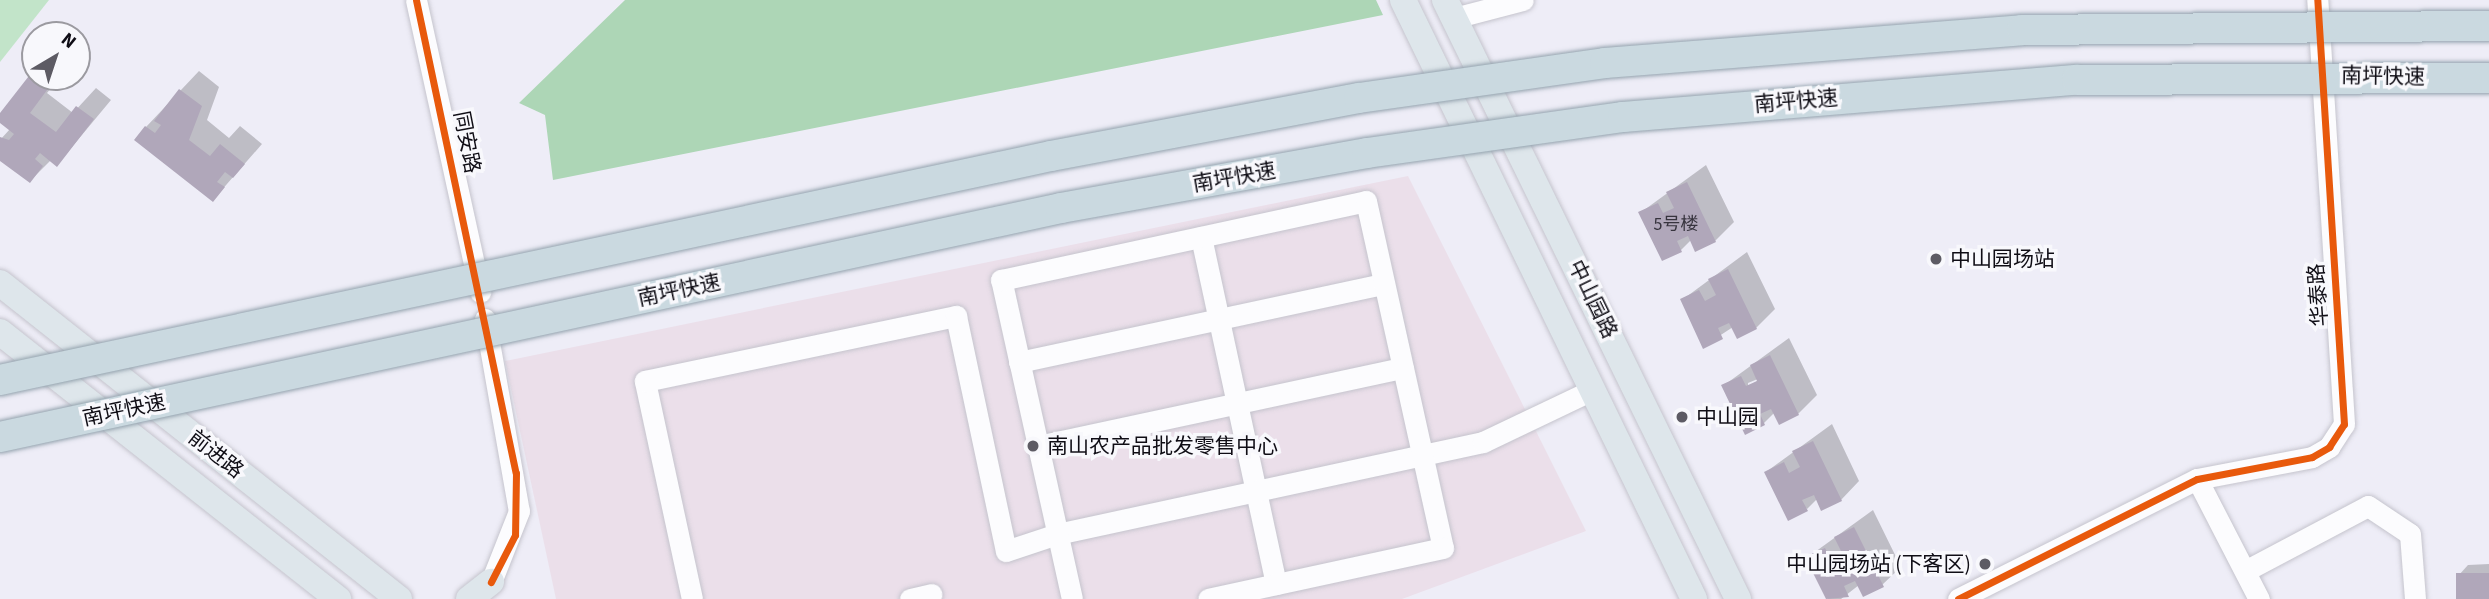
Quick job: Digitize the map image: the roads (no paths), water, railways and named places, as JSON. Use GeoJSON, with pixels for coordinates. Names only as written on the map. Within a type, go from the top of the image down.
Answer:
{"type":"FeatureCollection","features":[{"type":"Feature","properties":{"kind":"highway"},"geometry":{"type":"LineString","coordinates":[[0,380],[1051,156],[1359,98],[1591,65],[2022,30],[2489,26]]}},
{"type":"Feature","properties":{"kind":"highway","name":"南坪快速"},"geometry":{"type":"LineString","coordinates":[[0,436],[1061,208],[1367,153],[1623,117],[2077,79],[2489,78]]}},
{"type":"Feature","properties":{"kind":"main road","name":"中山园路"},"geometry":{"type":"LineString","coordinates":[[1403,0],[1694,599]]}},
{"type":"Feature","properties":{"kind":"main road","name":"中山园路"},"geometry":{"type":"LineString","coordinates":[[1450,9],[1738,595]]}},
{"type":"Feature","properties":{"kind":"main road","name":"前进路"},"geometry":{"type":"LineString","coordinates":[[0,283],[399,599]]}},
{"type":"Feature","properties":{"kind":"main road","name":"前进路"},"geometry":{"type":"LineString","coordinates":[[0,332],[338,599]]}},
{"type":"Feature","properties":{"kind":"main road"},"geometry":{"type":"LineString","coordinates":[[469,599],[489,590]]}},
{"type":"Feature","properties":{"kind":"street","name":"同安路"},"geometry":{"type":"LineString","coordinates":[[416,0],[480,293]]}},
{"type":"Feature","properties":{"kind":"street"},"geometry":{"type":"LineString","coordinates":[[1450,9],[1522,0]]}},
{"type":"Feature","properties":{"kind":"street","name":"华泰路"},"geometry":{"type":"LineString","coordinates":[[1958,599],[2197,480],[2312,457],[2329,447],[2344,424],[2317,0]]}},
{"type":"Feature","properties":{"kind":"street"},"geometry":{"type":"LineString","coordinates":[[1072,599],[1001,280],[1366,201],[1443,548],[1208,599]]}},
{"type":"Feature","properties":{"kind":"street"},"geometry":{"type":"LineString","coordinates":[[1201,237],[1276,584]]}},
{"type":"Feature","properties":{"kind":"street"},"geometry":{"type":"LineString","coordinates":[[1019,362],[1384,284]]}},
{"type":"Feature","properties":{"kind":"street"},"geometry":{"type":"LineString","coordinates":[[692,599],[645,381],[956,316],[1006,551],[1057,534],[1483,442],[1592,390]]}},
{"type":"Feature","properties":{"kind":"street"},"geometry":{"type":"LineString","coordinates":[[485,319],[519,511],[515,535],[489,590]]}},
{"type":"Feature","properties":{"kind":"street"},"geometry":{"type":"LineString","coordinates":[[1038,446],[1403,368]]}},
{"type":"Feature","properties":{"kind":"street"},"geometry":{"type":"LineString","coordinates":[[2197,480],[2259,599]]}},
{"type":"Feature","properties":{"kind":"street"},"geometry":{"type":"LineString","coordinates":[[2245,571],[2368,506],[2410,534],[2415,599]]}},
{"type":"Feature","properties":{"kind":"street"},"geometry":{"type":"LineString","coordinates":[[910,599],[931,594]]}},
{"type":"Feature","properties":{"kind":"place","name":"中山园场站"},"geometry":{"type":"Point","coordinates":[1936,259]}},
{"type":"Feature","properties":{"kind":"place","name":"中山园"},"geometry":{"type":"Point","coordinates":[1682,417]}},
{"type":"Feature","properties":{"kind":"place","name":"南山农产品批发零售中心"},"geometry":{"type":"Point","coordinates":[1033,446]}},
{"type":"Feature","properties":{"kind":"place","name":"中山园场站 (下客区)"},"geometry":{"type":"Point","coordinates":[1985,564]}}]}
